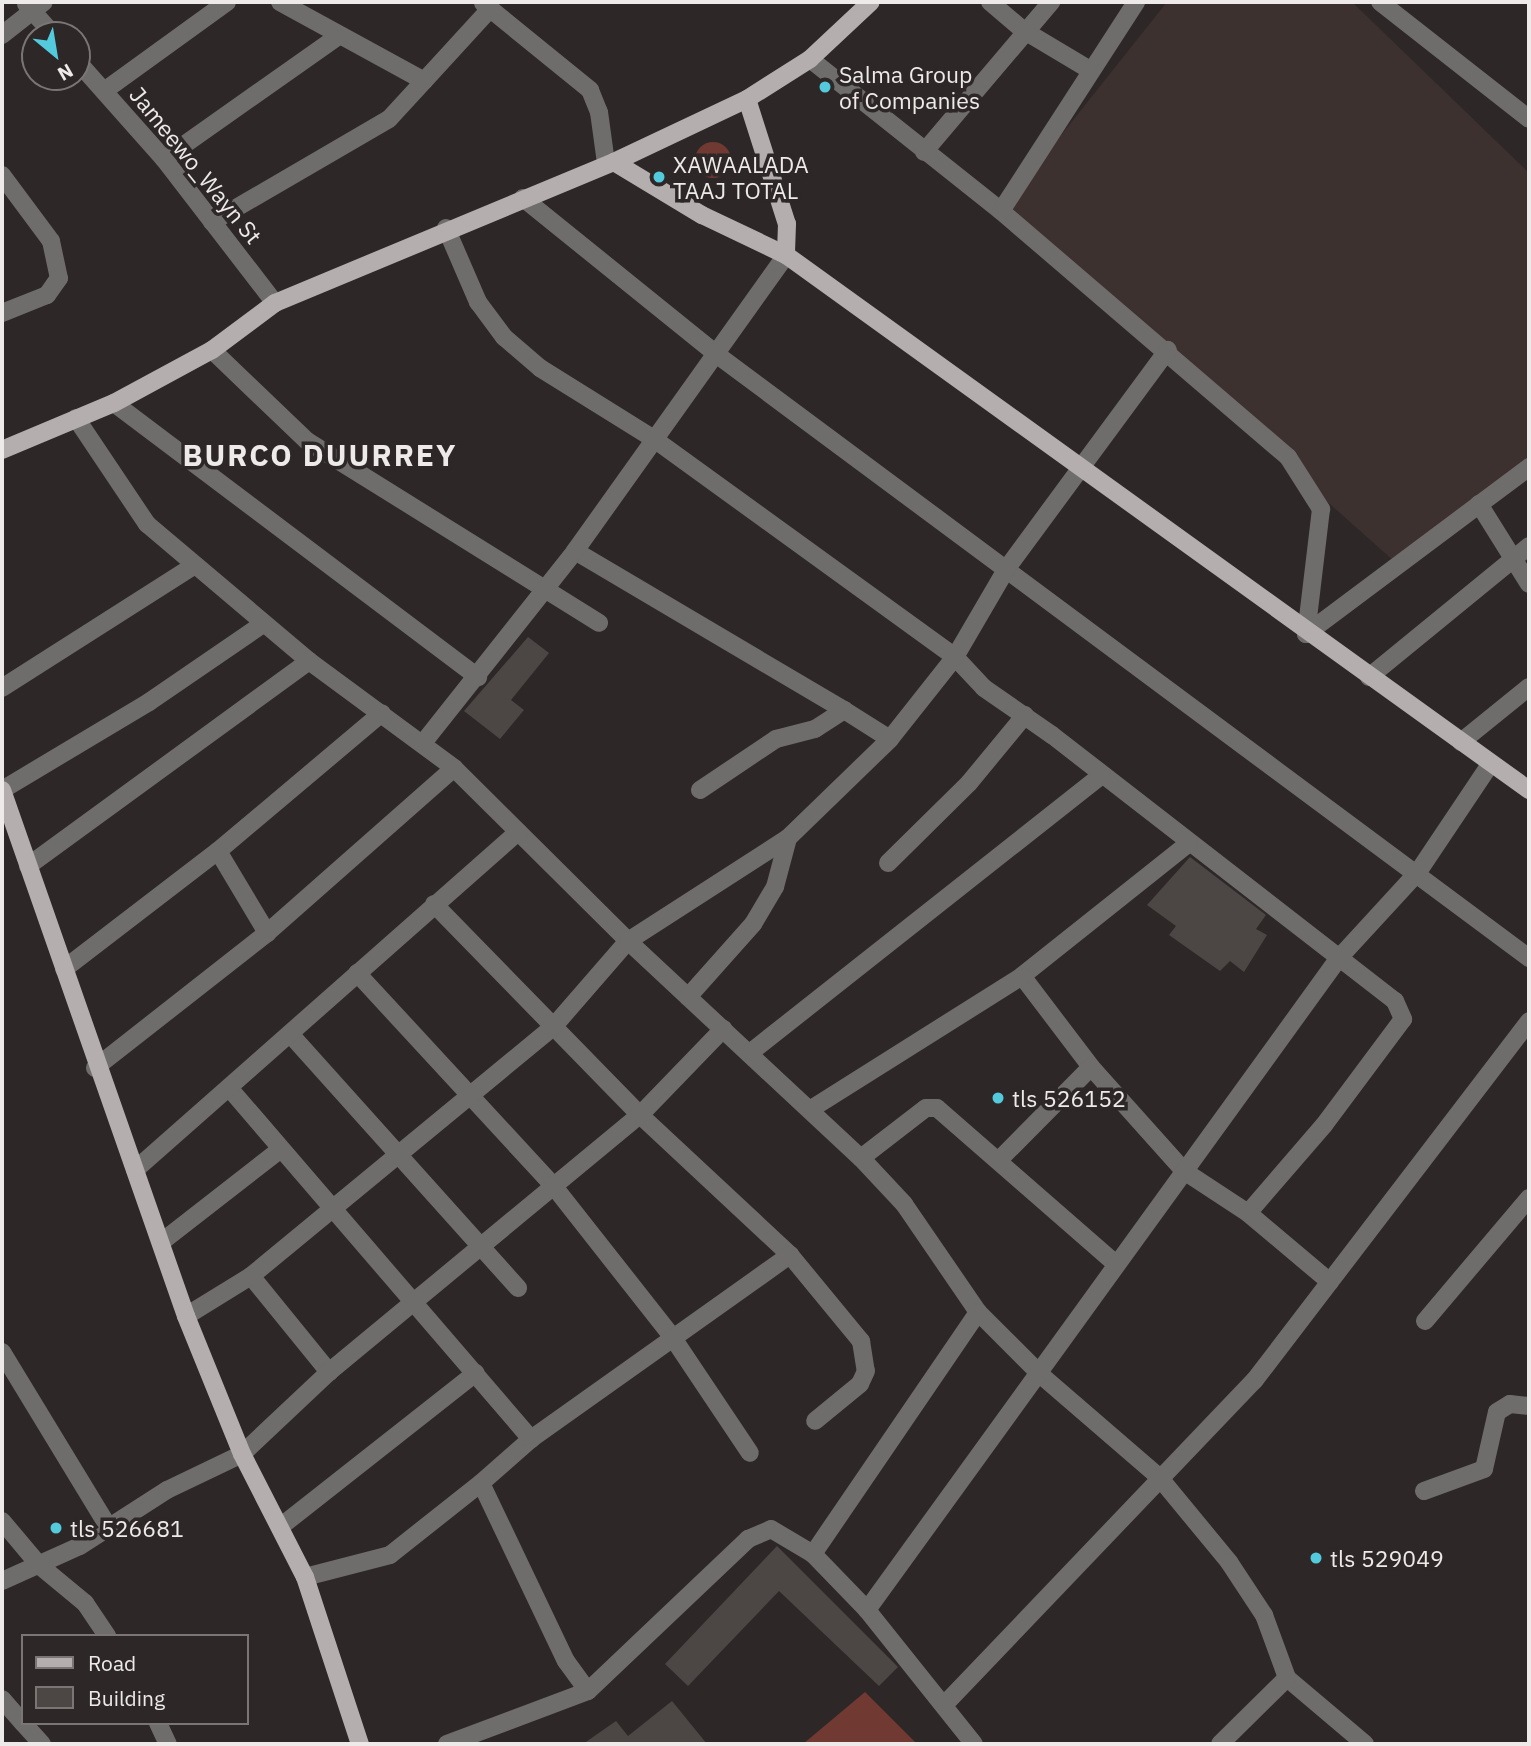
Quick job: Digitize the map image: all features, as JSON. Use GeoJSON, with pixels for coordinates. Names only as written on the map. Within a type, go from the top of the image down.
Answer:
{"type":"FeatureCollection","features":[{"type":"Feature","properties":{"kind":"main road"},"geometry":{"type":"LineString","coordinates":[[2,450],[114,403],[212,350],[275,303],[446,228],[610,162],[747,99],[810,59],[871,2]]}},
{"type":"Feature","properties":{"kind":"main road"},"geometry":{"type":"LineString","coordinates":[[747,99],[787,224],[786,255]]}},
{"type":"Feature","properties":{"kind":"main road"},"geometry":{"type":"LineString","coordinates":[[610,162],[702,215],[786,255],[1306,634],[1529,790]]}},
{"type":"Feature","properties":{"kind":"main road"},"geometry":{"type":"LineString","coordinates":[[2,790],[95,1068],[164,1240],[187,1316],[242,1454],[305,1577],[360,1744]]}},
{"type":"Feature","properties":{"kind":"street"},"geometry":{"type":"LineString","coordinates":[[104,91],[227,2]]}},
{"type":"Feature","properties":{"kind":"street"},"geometry":{"type":"LineString","coordinates":[[280,2],[337,37],[424,81]]}},
{"type":"Feature","properties":{"kind":"street"},"geometry":{"type":"LineString","coordinates":[[990,2],[1023,30],[1090,70]]}},
{"type":"Feature","properties":{"kind":"street"},"geometry":{"type":"LineString","coordinates":[[924,152],[1023,30],[1051,2]]}},
{"type":"Feature","properties":{"kind":"street"},"geometry":{"type":"LineString","coordinates":[[1001,211],[1136,2]]}},
{"type":"Feature","properties":{"kind":"street"},"geometry":{"type":"LineString","coordinates":[[1380,2],[1529,119]]}},
{"type":"Feature","properties":{"kind":"street"},"geometry":{"type":"LineString","coordinates":[[2,35],[33,5],[44,21]]}},
{"type":"Feature","properties":{"kind":"street"},"geometry":{"type":"LineString","coordinates":[[212,222],[389,119],[486,5],[590,90],[599,112],[610,162]]}},
{"type":"Feature","properties":{"kind":"street"},"geometry":{"type":"LineString","coordinates":[[163,159],[337,37]]}},
{"type":"Feature","properties":{"kind":"street"},"geometry":{"type":"LineString","coordinates":[[810,59],[1001,211],[1168,351],[1288,457],[1312,488],[1320,527],[1306,634]]}},
{"type":"Feature","properties":{"kind":"street","name":"Jameewo_Wayn St"},"geometry":{"type":"LineString","coordinates":[[91,77],[163,159],[275,303]]}},
{"type":"Feature","properties":{"kind":"street"},"geometry":{"type":"LineString","coordinates":[[2,175],[51,241],[59,278],[47,295],[2,313]]}},
{"type":"Feature","properties":{"kind":"street"},"geometry":{"type":"LineString","coordinates":[[523,198],[716,354],[1418,872],[1529,958]]}},
{"type":"Feature","properties":{"kind":"street"},"geometry":{"type":"LineString","coordinates":[[446,228],[478,302],[504,337],[540,368],[654,439],[955,657],[984,688],[1025,715],[1338,960],[1395,1001],[1403,1019],[1248,1213]]}},
{"type":"Feature","properties":{"kind":"street"},"geometry":{"type":"LineString","coordinates":[[423,743],[478,677],[575,551],[786,255]]}},
{"type":"Feature","properties":{"kind":"street"},"geometry":{"type":"LineString","coordinates":[[212,350],[307,441],[599,623]]}},
{"type":"Feature","properties":{"kind":"street"},"geometry":{"type":"LineString","coordinates":[[187,1316],[251,1276],[334,1211],[554,1026],[628,942],[788,838],[890,739],[955,657],[1007,568],[1083,472],[1168,351]]}},
{"type":"Feature","properties":{"kind":"street"},"geometry":{"type":"LineString","coordinates":[[114,403],[478,677]]}},
{"type":"Feature","properties":{"kind":"street"},"geometry":{"type":"LineString","coordinates":[[76,418],[132,509],[263,624],[454,768],[628,942],[751,1052],[860,1158],[904,1204],[978,1312],[1042,1376],[1159,1477],[1229,1562],[1264,1615],[1287,1678],[1365,1744]]}},
{"type":"Feature","properties":{"kind":"street"},"geometry":{"type":"LineString","coordinates":[[1306,634],[1529,467]]}},
{"type":"Feature","properties":{"kind":"street"},"geometry":{"type":"LineString","coordinates":[[1479,504],[1529,584]]}},
{"type":"Feature","properties":{"kind":"street"},"geometry":{"type":"LineString","coordinates":[[1369,677],[1455,610],[1512,557],[1529,546]]}},
{"type":"Feature","properties":{"kind":"street"},"geometry":{"type":"LineString","coordinates":[[575,551],[844,709],[890,739]]}},
{"type":"Feature","properties":{"kind":"street"},"geometry":{"type":"LineString","coordinates":[[2,688],[195,565]]}},
{"type":"Feature","properties":{"kind":"street"},"geometry":{"type":"LineString","coordinates":[[2,790],[149,702],[263,624]]}},
{"type":"Feature","properties":{"kind":"street"},"geometry":{"type":"LineString","coordinates":[[28,866],[309,661]]}},
{"type":"Feature","properties":{"kind":"street"},"geometry":{"type":"LineString","coordinates":[[1461,742],[1529,687]]}},
{"type":"Feature","properties":{"kind":"street"},"geometry":{"type":"LineString","coordinates":[[700,790],[776,739],[815,729],[844,709]]}},
{"type":"Feature","properties":{"kind":"street"},"geometry":{"type":"LineString","coordinates":[[64,970],[218,851],[382,713]]}},
{"type":"Feature","properties":{"kind":"street"},"geometry":{"type":"LineString","coordinates":[[888,863],[969,783],[1025,715]]}},
{"type":"Feature","properties":{"kind":"street"},"geometry":{"type":"LineString","coordinates":[[867,1610],[1042,1376],[1116,1264],[1338,960],[1418,872],[1491,763]]}},
{"type":"Feature","properties":{"kind":"street"},"geometry":{"type":"LineString","coordinates":[[95,1068],[267,933],[454,768]]}},
{"type":"Feature","properties":{"kind":"street"},"geometry":{"type":"LineString","coordinates":[[751,1052],[1101,776]]}},
{"type":"Feature","properties":{"kind":"street"},"geometry":{"type":"LineString","coordinates":[[135,1170],[230,1089],[434,904],[518,832]]}},
{"type":"Feature","properties":{"kind":"street"},"geometry":{"type":"LineString","coordinates":[[688,997],[753,924],[775,887],[788,838]]}},
{"type":"Feature","properties":{"kind":"street"},"geometry":{"type":"LineString","coordinates":[[811,1109],[1022,976],[1189,843]]}},
{"type":"Feature","properties":{"kind":"street"},"geometry":{"type":"LineString","coordinates":[[218,851],[267,933]]}},
{"type":"Feature","properties":{"kind":"street"},"geometry":{"type":"LineString","coordinates":[[434,904],[640,1115],[790,1255],[861,1341],[867,1356],[860,1384],[815,1421]]}},
{"type":"Feature","properties":{"kind":"street"},"geometry":{"type":"LineString","coordinates":[[357,973],[472,1093],[552,1184],[673,1338],[750,1453]]}},
{"type":"Feature","properties":{"kind":"street"},"geometry":{"type":"LineString","coordinates":[[1022,976],[1091,1068],[1184,1171],[1248,1213],[1330,1282]]}},
{"type":"Feature","properties":{"kind":"street"},"geometry":{"type":"LineString","coordinates":[[946,1703],[1159,1477],[1254,1381],[1330,1282],[1364,1231],[1529,1021]]}},
{"type":"Feature","properties":{"kind":"street"},"geometry":{"type":"LineString","coordinates":[[2,1581],[109,1528],[167,1490],[242,1454],[329,1372],[481,1248],[552,1184],[640,1115],[723,1029]]}},
{"type":"Feature","properties":{"kind":"street"},"geometry":{"type":"LineString","coordinates":[[290,1035],[518,1288]]}},
{"type":"Feature","properties":{"kind":"street"},"geometry":{"type":"LineString","coordinates":[[1000,1159],[1091,1068]]}},
{"type":"Feature","properties":{"kind":"street"},"geometry":{"type":"LineString","coordinates":[[230,1089],[411,1306],[476,1373],[531,1439]]}},
{"type":"Feature","properties":{"kind":"street"},"geometry":{"type":"LineString","coordinates":[[860,1158],[932,1106],[1000,1159],[1116,1264]]}},
{"type":"Feature","properties":{"kind":"street"},"geometry":{"type":"LineString","coordinates":[[164,1240],[281,1149]]}},
{"type":"Feature","properties":{"kind":"street"},"geometry":{"type":"LineString","coordinates":[[1425,1321],[1529,1198]]}},
{"type":"Feature","properties":{"kind":"street"},"geometry":{"type":"LineString","coordinates":[[305,1577],[390,1555],[481,1483],[531,1439],[790,1255]]}},
{"type":"Feature","properties":{"kind":"street"},"geometry":{"type":"LineString","coordinates":[[251,1276],[329,1372]]}},
{"type":"Feature","properties":{"kind":"street"},"geometry":{"type":"LineString","coordinates":[[813,1554],[978,1312]]}},
{"type":"Feature","properties":{"kind":"street"},"geometry":{"type":"LineString","coordinates":[[2,1352],[109,1528]]}},
{"type":"Feature","properties":{"kind":"street"},"geometry":{"type":"LineString","coordinates":[[280,1527],[476,1373]]}},
{"type":"Feature","properties":{"kind":"street"},"geometry":{"type":"LineString","coordinates":[[1424,1491],[1484,1469],[1497,1412],[1510,1405],[1529,1406]]}},
{"type":"Feature","properties":{"kind":"street"},"geometry":{"type":"LineString","coordinates":[[481,1483],[566,1661],[588,1691]]}},
{"type":"Feature","properties":{"kind":"street"},"geometry":{"type":"LineString","coordinates":[[2,1521],[39,1565],[85,1603],[106,1634]]}},
{"type":"Feature","properties":{"kind":"street"},"geometry":{"type":"LineString","coordinates":[[447,1744],[498,1737],[588,1691],[758,1531],[771,1529],[813,1554],[867,1610],[946,1703],[974,1744]]}},
{"type":"Feature","properties":{"kind":"street"},"geometry":{"type":"LineString","coordinates":[[1220,1744],[1287,1678]]}},
{"type":"Feature","properties":{"kind":"street"},"geometry":{"type":"LineString","coordinates":[[2,1699],[21,1721]]}},
{"type":"Feature","properties":{"kind":"street"},"geometry":{"type":"LineString","coordinates":[[25,1725],[42,1744]]}},
{"type":"Feature","properties":{"kind":"street"},"geometry":{"type":"LineString","coordinates":[[159,1725],[168,1744]]}},
{"type":"Feature","properties":{"kind":"shaded area"},"geometry":{"type":"Polygon","coordinates":[[[1167,2],[1352,2],[1529,173],[1529,463],[1395,562],[1001,211],[1167,2]]]}},
{"type":"Feature","properties":{"kind":"shaded area"},"geometry":{"type":"Polygon","coordinates":[[[713,142],[725,148],[731,160],[725,172],[713,178],[701,172],[695,160],[701,148],[713,142]]]}},
{"type":"Feature","properties":{"kind":"shaded area"},"geometry":{"type":"Polygon","coordinates":[[[865,1692],[917,1744],[803,1744],[865,1692]]]}},
{"type":"Feature","properties":{"kind":"building"},"geometry":{"type":"Polygon","coordinates":[[[528,637],[549,653],[511,700],[524,710],[500,739],[464,711],[528,637]]]}},
{"type":"Feature","properties":{"kind":"building"},"geometry":{"type":"Polygon","coordinates":[[[1190,857],[1266,915],[1256,929],[1267,935],[1244,972],[1230,961],[1220,971],[1169,935],[1176,926],[1147,905],[1190,857]]]}},
{"type":"Feature","properties":{"kind":"building"},"geometry":{"type":"Polygon","coordinates":[[[777,1546],[898,1667],[879,1686],[779,1591],[688,1686],[665,1664],[777,1546]]]}},
{"type":"Feature","properties":{"kind":"building"},"geometry":{"type":"Polygon","coordinates":[[[672,1701],[707,1744],[583,1744],[616,1721],[628,1736],[672,1701]]]}},
{"type":"Feature","properties":{"kind":"place","name":"Salma Group of Companies"},"geometry":{"type":"Point","coordinates":[825,87]}},
{"type":"Feature","properties":{"kind":"place","name":"XAWAALADA TAAJ TOTAL"},"geometry":{"type":"Point","coordinates":[659,177]}},
{"type":"Feature","properties":{"kind":"place","name":"tls 526152"},"geometry":{"type":"Point","coordinates":[998,1098]}},
{"type":"Feature","properties":{"kind":"place","name":"tls 526681"},"geometry":{"type":"Point","coordinates":[56,1528]}},
{"type":"Feature","properties":{"kind":"place","name":"tls 529049"},"geometry":{"type":"Point","coordinates":[1316,1558]}},
{"type":"Feature","properties":{"kind":"district","name":"BURCO DUURREY"},"geometry":{"type":"Point","coordinates":[320,455]}}]}
